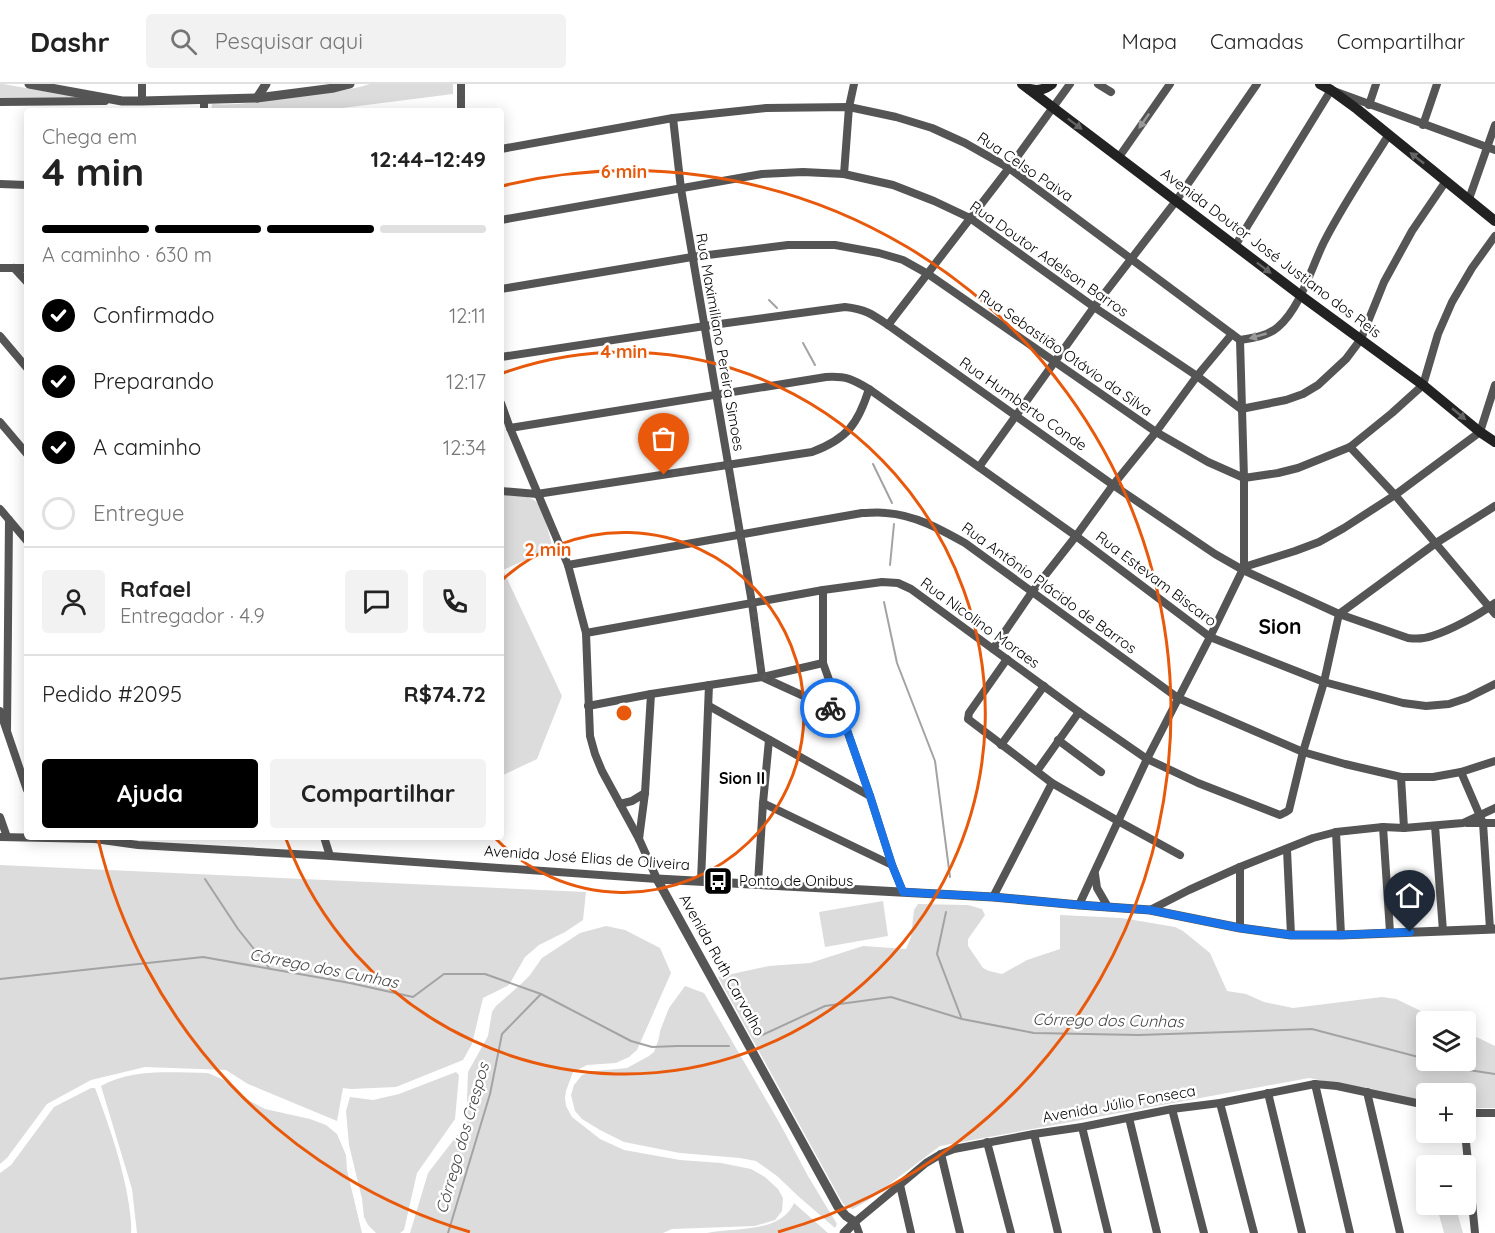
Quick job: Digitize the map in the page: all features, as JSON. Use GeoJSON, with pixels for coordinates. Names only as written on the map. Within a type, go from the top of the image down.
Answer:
{"type":"FeatureCollection","features":[{"type":"Feature","properties":{"kind":"main road"},"geometry":{"type":"LineString","coordinates":[[1024,85],[1037,91],[1052,84]]}},
{"type":"Feature","properties":{"kind":"main road"},"geometry":{"type":"LineString","coordinates":[[1320,84],[1357,109],[1495,221]]}},
{"type":"Feature","properties":{"kind":"main road","name":"Avenida Doutor José Justiano dos Reis"},"geometry":{"type":"LineString","coordinates":[[1024,85],[1300,295],[1423,385],[1495,442]]}},
{"type":"Feature","properties":{"kind":"street"},"geometry":{"type":"LineString","coordinates":[[29,84],[122,101]]}},
{"type":"Feature","properties":{"kind":"street"},"geometry":{"type":"LineString","coordinates":[[142,84],[142,101]]}},
{"type":"Feature","properties":{"kind":"street"},"geometry":{"type":"LineString","coordinates":[[257,98],[266,84]]}},
{"type":"Feature","properties":{"kind":"street"},"geometry":{"type":"LineString","coordinates":[[0,102],[257,98],[350,84]]}},
{"type":"Feature","properties":{"kind":"street"},"geometry":{"type":"LineString","coordinates":[[461,84],[461,108]]}},
{"type":"Feature","properties":{"kind":"street"},"geometry":{"type":"LineString","coordinates":[[844,174],[849,107],[854,84]]}},
{"type":"Feature","properties":{"kind":"street"},"geometry":{"type":"LineString","coordinates":[[888,325],[1009,168],[1070,84]]}},
{"type":"Feature","properties":{"kind":"street"},"geometry":{"type":"LineString","coordinates":[[1098,84],[1111,92]]}},
{"type":"Feature","properties":{"kind":"street"},"geometry":{"type":"LineString","coordinates":[[1119,157],[1170,84]]}},
{"type":"Feature","properties":{"kind":"street"},"geometry":{"type":"LineString","coordinates":[[979,467],[1094,307],[1176,201],[1257,84]]}},
{"type":"Feature","properties":{"kind":"street"},"geometry":{"type":"LineString","coordinates":[[1369,105],[1376,84]]}},
{"type":"Feature","properties":{"kind":"street"},"geometry":{"type":"LineString","coordinates":[[1423,125],[1437,84]]}},
{"type":"Feature","properties":{"kind":"street"},"geometry":{"type":"LineString","coordinates":[[1235,246],[1331,90],[1491,149]]}},
{"type":"Feature","properties":{"kind":"street"},"geometry":{"type":"LineString","coordinates":[[204,99],[204,108]]}},
{"type":"Feature","properties":{"kind":"street","name":"Rua Celso Paiva"},"geometry":{"type":"LineString","coordinates":[[504,147],[673,118],[766,108],[849,107],[896,117],[932,128],[965,143],[1009,168],[1240,340]]}},
{"type":"Feature","properties":{"kind":"street","name":"Rua Maximiliano Pereira Simoes"},"geometry":{"type":"LineString","coordinates":[[673,118],[681,189],[753,603],[762,676]]}},
{"type":"Feature","properties":{"kind":"street"},"geometry":{"type":"LineString","coordinates":[[1469,200],[1491,149],[1495,125]]}},
{"type":"Feature","properties":{"kind":"street"},"geometry":{"type":"LineString","coordinates":[[1079,905],[1147,759],[1243,568],[1244,478],[1240,340],[1270,333],[1288,316],[1349,196],[1389,136]]}},
{"type":"Feature","properties":{"kind":"street","name":"Rua Doutor Adelson Barros"},"geometry":{"type":"LineString","coordinates":[[504,219],[762,174],[803,171],[844,174],[893,186],[970,218],[1241,409]]}},
{"type":"Feature","properties":{"kind":"street"},"geometry":{"type":"LineString","coordinates":[[1241,409],[1286,400],[1303,394],[1318,385],[1346,359],[1361,339],[1384,282],[1412,231],[1446,181]]}},
{"type":"Feature","properties":{"kind":"street"},"geometry":{"type":"LineString","coordinates":[[0,184],[24,185]]}},
{"type":"Feature","properties":{"kind":"street"},"geometry":{"type":"LineString","coordinates":[[1244,478],[1298,468],[1350,447],[1423,385],[1438,334],[1452,302],[1472,268],[1495,236]]}},
{"type":"Feature","properties":{"kind":"street","name":"Rua Sebastião Otávio da Silva"},"geometry":{"type":"LineString","coordinates":[[504,288],[692,257],[788,245],[835,245],[879,253],[903,260],[928,274],[1156,432],[1208,462],[1244,478]]}},
{"type":"Feature","properties":{"kind":"street"},"geometry":{"type":"LineString","coordinates":[[0,268],[24,268]]}},
{"type":"Feature","properties":{"kind":"street"},"geometry":{"type":"LineString","coordinates":[[14,268],[24,279]]}},
{"type":"Feature","properties":{"kind":"street","name":"Rua Humberto Conde"},"geometry":{"type":"LineString","coordinates":[[504,357],[845,307],[860,309],[888,325],[1113,485],[1215,554],[1339,614],[1408,638],[1419,639],[1452,628],[1493,608]]}},
{"type":"Feature","properties":{"kind":"street"},"geometry":{"type":"LineString","coordinates":[[993,649],[1032,592],[1113,485],[1232,334]]}},
{"type":"Feature","properties":{"kind":"street"},"geometry":{"type":"LineString","coordinates":[[0,336],[24,364]]}},
{"type":"Feature","properties":{"kind":"street","name":"Rua Estevam Biscaro"},"geometry":{"type":"LineString","coordinates":[[510,428],[841,376],[869,390],[979,467],[1076,536],[1210,637],[1324,682],[1402,703],[1426,706],[1449,704],[1495,684]]}},
{"type":"Feature","properties":{"kind":"street"},"geometry":{"type":"LineString","coordinates":[[1243,568],[1319,542],[1395,495],[1480,432],[1495,385]]}},
{"type":"Feature","properties":{"kind":"street"},"geometry":{"type":"LineString","coordinates":[[504,491],[537,494],[812,452],[830,446],[844,436],[857,421],[869,390]]}},
{"type":"Feature","properties":{"kind":"street","name":"Avenida Ruth Carvalho"},"geometry":{"type":"LineString","coordinates":[[504,411],[568,565],[586,633],[590,736],[595,754],[657,879],[838,1207],[855,1222]]}},
{"type":"Feature","properties":{"kind":"street"},"geometry":{"type":"LineString","coordinates":[[0,422],[24,450]]}},
{"type":"Feature","properties":{"kind":"street"},"geometry":{"type":"LineString","coordinates":[[1350,447],[1493,608]]}},
{"type":"Feature","properties":{"kind":"street"},"geometry":{"type":"LineString","coordinates":[[1303,752],[1324,682],[1339,614],[1436,543],[1495,506]]}},
{"type":"Feature","properties":{"kind":"street"},"geometry":{"type":"LineString","coordinates":[[0,509],[24,538]]}},
{"type":"Feature","properties":{"kind":"street","name":"Rua Antônio Plácido de Barros"},"geometry":{"type":"LineString","coordinates":[[568,565],[862,513],[886,513],[913,518],[936,527],[965,543],[1178,698],[1303,752],[1401,777],[1433,777],[1461,772],[1495,761]]}},
{"type":"Feature","properties":{"kind":"street"},"geometry":{"type":"LineString","coordinates":[[7,730],[9,520]]}},
{"type":"Feature","properties":{"kind":"street","name":"Rua Nicolino Moraes"},"geometry":{"type":"LineString","coordinates":[[586,633],[823,590],[882,582],[898,583],[911,589],[1147,759],[1198,783],[1280,815],[1289,810],[1303,752]]}},
{"type":"Feature","properties":{"kind":"street"},"geometry":{"type":"LineString","coordinates":[[823,590],[823,663],[903,892]]}},
{"type":"Feature","properties":{"kind":"street"},"geometry":{"type":"LineString","coordinates":[[1007,659],[969,713],[968,719],[1052,783],[1180,855]]}},
{"type":"Feature","properties":{"kind":"street"},"geometry":{"type":"LineString","coordinates":[[588,706],[762,676],[823,663]]}},
{"type":"Feature","properties":{"kind":"street"},"geometry":{"type":"LineString","coordinates":[[762,676],[841,713]]}},
{"type":"Feature","properties":{"kind":"street"},"geometry":{"type":"LineString","coordinates":[[700,881],[710,685]]}},
{"type":"Feature","properties":{"kind":"street"},"geometry":{"type":"LineString","coordinates":[[1001,745],[1044,686]]}},
{"type":"Feature","properties":{"kind":"street"},"geometry":{"type":"LineString","coordinates":[[639,839],[645,793],[651,694]]}},
{"type":"Feature","properties":{"kind":"street"},"geometry":{"type":"LineString","coordinates":[[709,706],[870,796]]}},
{"type":"Feature","properties":{"kind":"street"},"geometry":{"type":"LineString","coordinates":[[0,711],[24,781]]}},
{"type":"Feature","properties":{"kind":"street"},"geometry":{"type":"LineString","coordinates":[[1036,771],[1079,712]]}},
{"type":"Feature","properties":{"kind":"street"},"geometry":{"type":"LineString","coordinates":[[758,883],[769,740]]}},
{"type":"Feature","properties":{"kind":"street"},"geometry":{"type":"LineString","coordinates":[[1058,740],[1101,772]]}},
{"type":"Feature","properties":{"kind":"street"},"geometry":{"type":"LineString","coordinates":[[1461,772],[1481,819],[1492,929]]}},
{"type":"Feature","properties":{"kind":"street"},"geometry":{"type":"LineString","coordinates":[[1401,777],[1404,828]]}},
{"type":"Feature","properties":{"kind":"street"},"geometry":{"type":"LineString","coordinates":[[993,897],[1052,783]]}},
{"type":"Feature","properties":{"kind":"street"},"geometry":{"type":"LineString","coordinates":[[620,804],[632,801],[645,793]]}},
{"type":"Feature","properties":{"kind":"street"},"geometry":{"type":"LineString","coordinates":[[763,803],[892,865]]}},
{"type":"Feature","properties":{"kind":"street"},"geometry":{"type":"LineString","coordinates":[[1150,910],[1240,867],[1314,838],[1336,832],[1383,827],[1404,828],[1463,823],[1481,819],[1495,808]]}},
{"type":"Feature","properties":{"kind":"street"},"geometry":{"type":"LineString","coordinates":[[0,817],[3,837]]}},
{"type":"Feature","properties":{"kind":"street"},"geometry":{"type":"LineString","coordinates":[[1481,819],[1495,823]]}},
{"type":"Feature","properties":{"kind":"street"},"geometry":{"type":"LineString","coordinates":[[1434,826],[1443,931]]}},
{"type":"Feature","properties":{"kind":"street"},"geometry":{"type":"LineString","coordinates":[[1383,827],[1390,932]]}},
{"type":"Feature","properties":{"kind":"street"},"geometry":{"type":"LineString","coordinates":[[1336,832],[1341,935]]}},
{"type":"Feature","properties":{"kind":"street","name":"Avenida José Elias de Oliveira"},"geometry":{"type":"LineString","coordinates":[[3,837],[24,837]]}},
{"type":"Feature","properties":{"kind":"street"},"geometry":{"type":"LineString","coordinates":[[325,840],[330,856]]}},
{"type":"Feature","properties":{"kind":"street","name":"Avenida José Elias de Oliveira"},"geometry":{"type":"LineString","coordinates":[[138,841],[657,879],[993,897],[1150,910],[1240,928],[1291,935],[1492,929]]}},
{"type":"Feature","properties":{"kind":"street"},"geometry":{"type":"LineString","coordinates":[[1287,850],[1291,935]]}},
{"type":"Feature","properties":{"kind":"street"},"geometry":{"type":"LineString","coordinates":[[1240,867],[1240,928]]}},
{"type":"Feature","properties":{"kind":"street"},"geometry":{"type":"LineString","coordinates":[[1095,870],[1097,888],[1108,907]]}},
{"type":"Feature","properties":{"kind":"street"},"geometry":{"type":"LineString","coordinates":[[1315,1084],[1350,1233]]}},
{"type":"Feature","properties":{"kind":"street","name":"Avenida Júlio Fonseca"},"geometry":{"type":"LineString","coordinates":[[844,1233],[926,1163],[954,1149],[1172,1109],[1220,1103],[1315,1084],[1337,1086],[1416,1104]]}},
{"type":"Feature","properties":{"kind":"street"},"geometry":{"type":"LineString","coordinates":[[1367,1092],[1401,1233]]}},
{"type":"Feature","properties":{"kind":"street"},"geometry":{"type":"LineString","coordinates":[[1268,1093],[1302,1233]]}},
{"type":"Feature","properties":{"kind":"street"},"geometry":{"type":"LineString","coordinates":[[1220,1103],[1254,1233]]}},
{"type":"Feature","properties":{"kind":"street"},"geometry":{"type":"LineString","coordinates":[[1172,1109],[1204,1233]]}},
{"type":"Feature","properties":{"kind":"street"},"geometry":{"type":"LineString","coordinates":[[1476,1113],[1495,1113]]}},
{"type":"Feature","properties":{"kind":"street"},"geometry":{"type":"LineString","coordinates":[[1129,1118],[1157,1233]]}},
{"type":"Feature","properties":{"kind":"street"},"geometry":{"type":"LineString","coordinates":[[1082,1127],[1108,1233]]}},
{"type":"Feature","properties":{"kind":"street"},"geometry":{"type":"LineString","coordinates":[[1034,1134],[1058,1233]]}},
{"type":"Feature","properties":{"kind":"street"},"geometry":{"type":"LineString","coordinates":[[987,1142],[1011,1233]]}},
{"type":"Feature","properties":{"kind":"street"},"geometry":{"type":"LineString","coordinates":[[1466,1143],[1474,1233]]}},
{"type":"Feature","properties":{"kind":"street"},"geometry":{"type":"LineString","coordinates":[[940,1154],[960,1233]]}},
{"type":"Feature","properties":{"kind":"street"},"geometry":{"type":"LineString","coordinates":[[900,1185],[911,1233]]}},
{"type":"Feature","properties":{"kind":"street"},"geometry":{"type":"LineString","coordinates":[[855,1222],[859,1233]]}},
{"type":"Feature","properties":{"kind":"shaded area"},"geometry":{"type":"Polygon","coordinates":[[[0,84],[3,84],[101,101],[0,101],[0,84]]]}},
{"type":"Feature","properties":{"kind":"shaded area"},"geometry":{"type":"Polygon","coordinates":[[[370,84],[453,84],[453,94],[343,108],[211,108],[212,104],[254,102],[342,91],[370,84]]]}},
{"type":"Feature","properties":{"kind":"shaded area"},"geometry":{"type":"Polygon","coordinates":[[[504,494],[530,498],[538,503],[553,548],[504,570],[504,494]]]}},
{"type":"Feature","properties":{"kind":"shaded area"},"geometry":{"type":"Polygon","coordinates":[[[504,572],[562,696],[537,759],[504,775],[504,572]]]}},
{"type":"Feature","properties":{"kind":"shaded area"},"geometry":{"type":"Polygon","coordinates":[[[0,865],[586,892],[583,920],[539,945],[525,957],[509,985],[483,998],[472,1044],[463,1060],[396,1087],[343,1088],[337,1121],[248,1084],[226,1070],[145,1067],[91,1080],[47,1104],[7,1158],[0,1164],[0,865]]]}},
{"type":"Feature","properties":{"kind":"shaded area"},"geometry":{"type":"Polygon","coordinates":[[[883,901],[888,936],[825,947],[819,912],[883,901]]]}},
{"type":"Feature","properties":{"kind":"shaded area"},"geometry":{"type":"Polygon","coordinates":[[[918,904],[968,905],[982,909],[985,915],[968,939],[968,946],[983,968],[1002,974],[1027,960],[1060,949],[1060,915],[1122,918],[1175,927],[1183,931],[1210,953],[1227,991],[1246,994],[1264,1002],[1293,1008],[1382,997],[1396,999],[1421,1011],[1416,1011],[1416,1071],[1476,1071],[1476,1037],[1495,1046],[1495,1108],[1476,1108],[1476,1083],[1416,1083],[1416,1099],[1309,1078],[940,1146],[867,1201],[853,1209],[846,1207],[718,977],[769,966],[810,963],[863,946],[906,949],[911,937],[914,910],[918,904]]]}},
{"type":"Feature","properties":{"kind":"shaded area"},"geometry":{"type":"Polygon","coordinates":[[[606,926],[625,930],[660,948],[671,973],[637,1050],[616,1063],[587,1065],[573,1072],[565,1098],[566,1106],[572,1117],[600,1139],[624,1150],[751,1169],[765,1177],[778,1189],[783,1198],[782,1211],[775,1220],[755,1226],[672,1229],[663,1233],[410,1233],[428,1173],[466,1124],[468,1072],[488,1036],[492,1012],[530,975],[542,958],[580,933],[606,926]]]}},
{"type":"Feature","properties":{"kind":"shaded area"},"geometry":{"type":"Polygon","coordinates":[[[685,986],[704,993],[837,1224],[835,1228],[777,1176],[756,1161],[680,1153],[624,1142],[582,1119],[575,1111],[571,1095],[574,1085],[582,1075],[595,1071],[627,1068],[654,1052],[669,1008],[685,986]]]}},
{"type":"Feature","properties":{"kind":"shaded area"},"geometry":{"type":"Polygon","coordinates":[[[456,1072],[459,1075],[455,1119],[417,1173],[404,1230],[400,1233],[376,1233],[364,1217],[349,1145],[346,1111],[350,1097],[373,1100],[399,1094],[456,1072]]]}},
{"type":"Feature","properties":{"kind":"shaded area"},"geometry":{"type":"Polygon","coordinates":[[[208,1073],[224,1080],[248,1100],[265,1109],[310,1119],[326,1125],[337,1134],[346,1155],[347,1170],[362,1233],[137,1233],[132,1189],[101,1086],[126,1076],[140,1074],[208,1073]]]}},
{"type":"Feature","properties":{"kind":"shaded area"},"geometry":{"type":"Polygon","coordinates":[[[95,1088],[119,1161],[129,1205],[131,1233],[0,1233],[0,1173],[11,1165],[54,1107],[95,1088]]]}},
{"type":"Feature","properties":{"kind":"shaded area"},"geometry":{"type":"Polygon","coordinates":[[[794,1203],[828,1233],[707,1233],[769,1224],[788,1213],[794,1203]]]}},
{"type":"Feature","properties":{"kind":"shaded area"},"geometry":{"type":"Polygon","coordinates":[[[1439,1215],[1458,1215],[1463,1233],[1444,1233],[1439,1215]]]}},
{"type":"Feature","properties":{"kind":"waterway"},"geometry":{"type":"LineString","coordinates":[[769,300],[777,308]]}},
{"type":"Feature","properties":{"kind":"waterway"},"geometry":{"type":"LineString","coordinates":[[803,343],[815,365]]}},
{"type":"Feature","properties":{"kind":"waterway"},"geometry":{"type":"LineString","coordinates":[[873,464],[892,503]]}},
{"type":"Feature","properties":{"kind":"waterway"},"geometry":{"type":"LineString","coordinates":[[890,565],[894,524]]}},
{"type":"Feature","properties":{"kind":"waterway"},"geometry":{"type":"LineString","coordinates":[[884,602],[897,663],[935,761],[950,877]]}},
{"type":"Feature","properties":{"kind":"waterway"},"geometry":{"type":"LineString","coordinates":[[205,879],[238,929],[270,969]]}},
{"type":"Feature","properties":{"kind":"waterway"},"geometry":{"type":"LineString","coordinates":[[946,912],[937,954],[961,1017]]}},
{"type":"Feature","properties":{"kind":"waterway","name":"Córrego dos Cunhas"},"geometry":{"type":"LineString","coordinates":[[0,979],[203,957],[350,983],[413,997],[444,974],[485,974],[541,994],[631,1041],[652,1047],[729,1046]]}},
{"type":"Feature","properties":{"kind":"waterway","name":"Córrego dos Crespos"},"geometry":{"type":"LineString","coordinates":[[448,1233],[490,1094],[502,1034],[541,994]]}},
{"type":"Feature","properties":{"kind":"waterway","name":"Córrego dos Cunhas"},"geometry":{"type":"LineString","coordinates":[[760,1036],[825,1006],[891,997],[962,1019],[1034,1033],[1139,1035],[1312,1029],[1416,1056]]}},
{"type":"Feature","properties":{"kind":"waterway","name":"Córrego dos Cunhas"},"geometry":{"type":"LineString","coordinates":[[1475,1071],[1495,1074]]}},
{"type":"Feature","properties":{"kind":"way so far"},"geometry":{"type":"LineString","coordinates":[[664,475],[728,465],[753,603],[762,676],[830,708]]}},
{"type":"Feature","properties":{"kind":"place","name":"Ponto de Onibus"},"geometry":{"type":"Point","coordinates":[718,881]}},
{"type":"Feature","properties":{"kind":"district","name":"Sion"},"geometry":{"type":"Point","coordinates":[1280,627]}},
{"type":"Feature","properties":{"kind":"district","name":"Sion II"},"geometry":{"type":"Point","coordinates":[742,778]}},
{"type":"Feature","properties":{"kind":"route"},"geometry":{"type":"LineString","coordinates":[[830,708],[841,713],[903,892],[1150,910],[1240,928],[1291,935],[1410,932]]}}]}
